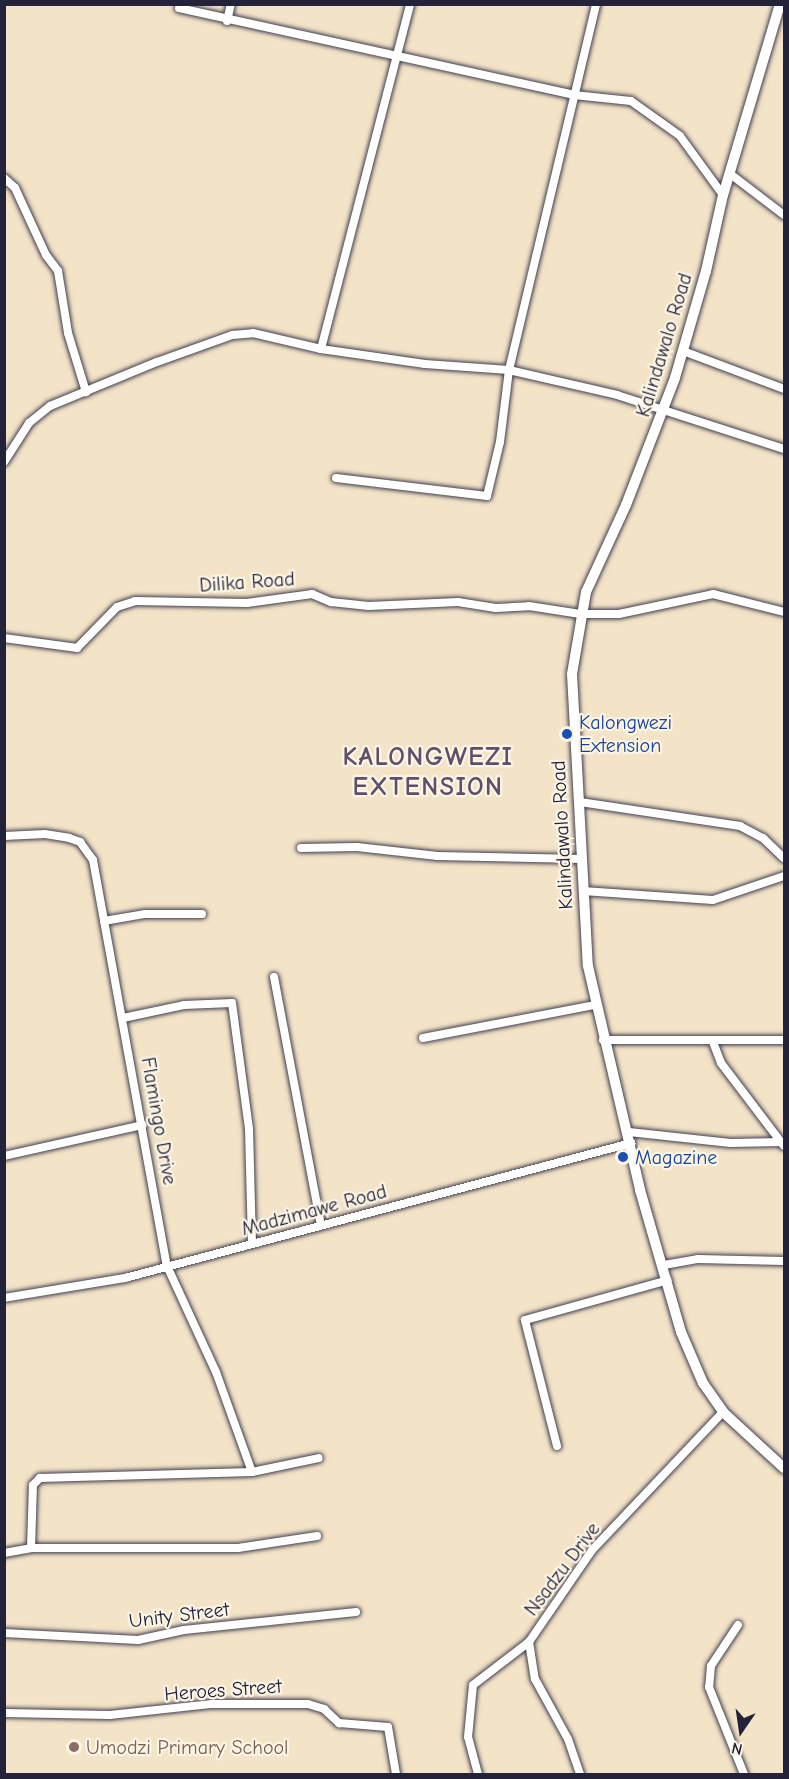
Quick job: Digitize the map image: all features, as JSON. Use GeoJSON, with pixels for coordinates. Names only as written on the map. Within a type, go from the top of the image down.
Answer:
{"type":"FeatureCollection","features":[{"type":"Feature","properties":{"kind":"street"},"geometry":{"type":"LineString","coordinates":[[227,21],[231,4]]}},
{"type":"Feature","properties":{"kind":"street"},"geometry":{"type":"LineString","coordinates":[[321,349],[410,4]]}},
{"type":"Feature","properties":{"kind":"street"},"geometry":{"type":"LineString","coordinates":[[336,478],[487,496],[500,441],[509,370],[596,4]]}},
{"type":"Feature","properties":{"kind":"street","name":"Kalindawalo Road"},"geometry":{"type":"LineString","coordinates":[[780,4],[729,173],[683,351],[665,410],[580,614],[572,674],[583,891],[594,1005],[603,1040],[690,1359],[723,1412],[784,1468]]}},
{"type":"Feature","properties":{"kind":"street"},"geometry":{"type":"LineString","coordinates":[[179,8],[227,21],[574,95],[621,99],[646,108],[680,136],[723,195]]}},
{"type":"Feature","properties":{"kind":"street"},"geometry":{"type":"LineString","coordinates":[[729,173],[784,215]]}},
{"type":"Feature","properties":{"kind":"street"},"geometry":{"type":"LineString","coordinates":[[4,178],[15,188],[46,255],[58,271],[68,333],[86,392]]}},
{"type":"Feature","properties":{"kind":"street"},"geometry":{"type":"LineString","coordinates":[[4,462],[40,413],[86,392],[240,333],[264,334],[321,349],[425,364],[509,370],[665,410],[784,449]]}},
{"type":"Feature","properties":{"kind":"street"},"geometry":{"type":"LineString","coordinates":[[683,351],[784,389]]}},
{"type":"Feature","properties":{"kind":"street","name":"Dilika Road"},"geometry":{"type":"LineString","coordinates":[[4,638],[77,648],[117,607],[141,601],[247,603],[312,594],[331,602],[369,606],[458,602],[580,614]]}},
{"type":"Feature","properties":{"kind":"street"},"geometry":{"type":"LineString","coordinates":[[580,614],[619,614],[713,594],[784,612]]}},
{"type":"Feature","properties":{"kind":"street"},"geometry":{"type":"LineString","coordinates":[[580,802],[740,826],[763,838],[784,858]]}},
{"type":"Feature","properties":{"kind":"street","name":"Flamingo Drive"},"geometry":{"type":"LineString","coordinates":[[4,836],[45,834],[80,842],[93,860],[167,1266],[216,1372],[252,1472]]}},
{"type":"Feature","properties":{"kind":"street"},"geometry":{"type":"LineString","coordinates":[[301,848],[357,847],[437,856],[582,860]]}},
{"type":"Feature","properties":{"kind":"street"},"geometry":{"type":"LineString","coordinates":[[583,891],[713,900],[784,876]]}},
{"type":"Feature","properties":{"kind":"street"},"geometry":{"type":"LineString","coordinates":[[104,921],[145,914],[202,914]]}},
{"type":"Feature","properties":{"kind":"street"},"geometry":{"type":"LineString","coordinates":[[274,977],[321,1226]]}},
{"type":"Feature","properties":{"kind":"street"},"geometry":{"type":"LineString","coordinates":[[123,1018],[184,1005],[232,1003],[249,1129],[252,1244]]}},
{"type":"Feature","properties":{"kind":"street"},"geometry":{"type":"LineString","coordinates":[[423,1038],[594,1005]]}},
{"type":"Feature","properties":{"kind":"street"},"geometry":{"type":"LineString","coordinates":[[603,1040],[713,1042],[784,1040]]}},
{"type":"Feature","properties":{"kind":"street"},"geometry":{"type":"LineString","coordinates":[[713,1042],[721,1063],[784,1144]]}},
{"type":"Feature","properties":{"kind":"street"},"geometry":{"type":"LineString","coordinates":[[4,1156],[143,1125]]}},
{"type":"Feature","properties":{"kind":"street"},"geometry":{"type":"LineString","coordinates":[[630,1137],[784,1144]]}},
{"type":"Feature","properties":{"kind":"street","name":"Madzimawe Road"},"geometry":{"type":"LineString","coordinates":[[4,1298],[125,1278],[321,1226],[630,1137]]}},
{"type":"Feature","properties":{"kind":"street"},"geometry":{"type":"LineString","coordinates":[[664,1265],[698,1259],[784,1261]]}},
{"type":"Feature","properties":{"kind":"street"},"geometry":{"type":"LineString","coordinates":[[557,1446],[525,1320],[668,1280]]}},
{"type":"Feature","properties":{"kind":"street","name":"Nsadzu Drive"},"geometry":{"type":"LineString","coordinates":[[580,1774],[568,1739],[534,1679],[529,1642],[593,1549],[723,1412]]}},
{"type":"Feature","properties":{"kind":"street"},"geometry":{"type":"LineString","coordinates":[[31,1548],[33,1485],[40,1478],[252,1472],[319,1458]]}},
{"type":"Feature","properties":{"kind":"street"},"geometry":{"type":"LineString","coordinates":[[4,1552],[31,1548],[215,1549],[317,1536]]}},
{"type":"Feature","properties":{"kind":"street","name":"Unity Street"},"geometry":{"type":"LineString","coordinates":[[4,1634],[138,1640],[184,1630],[356,1612]]}},
{"type":"Feature","properties":{"kind":"street"},"geometry":{"type":"LineString","coordinates":[[738,1625],[711,1666],[709,1687],[744,1774]]}},
{"type":"Feature","properties":{"kind":"street"},"geometry":{"type":"LineString","coordinates":[[478,1774],[468,1737],[473,1685],[529,1642]]}},
{"type":"Feature","properties":{"kind":"street","name":"Heroes Street"},"geometry":{"type":"LineString","coordinates":[[4,1713],[110,1715],[201,1705],[308,1704],[324,1709],[339,1724],[388,1727],[396,1774]]}},
{"type":"Feature","properties":{"kind":"place","name":"Kalongwezi Extension"},"geometry":{"type":"Point","coordinates":[567,734]}},
{"type":"Feature","properties":{"kind":"place","name":"Magazine"},"geometry":{"type":"Point","coordinates":[623,1157]}},
{"type":"Feature","properties":{"kind":"place","name":"Umodzi Primary School"},"geometry":{"type":"Point","coordinates":[74,1747]}},
{"type":"Feature","properties":{"kind":"district","name":"KALONGWEZI EXTENSION"},"geometry":{"type":"Point","coordinates":[428,773]}}]}
